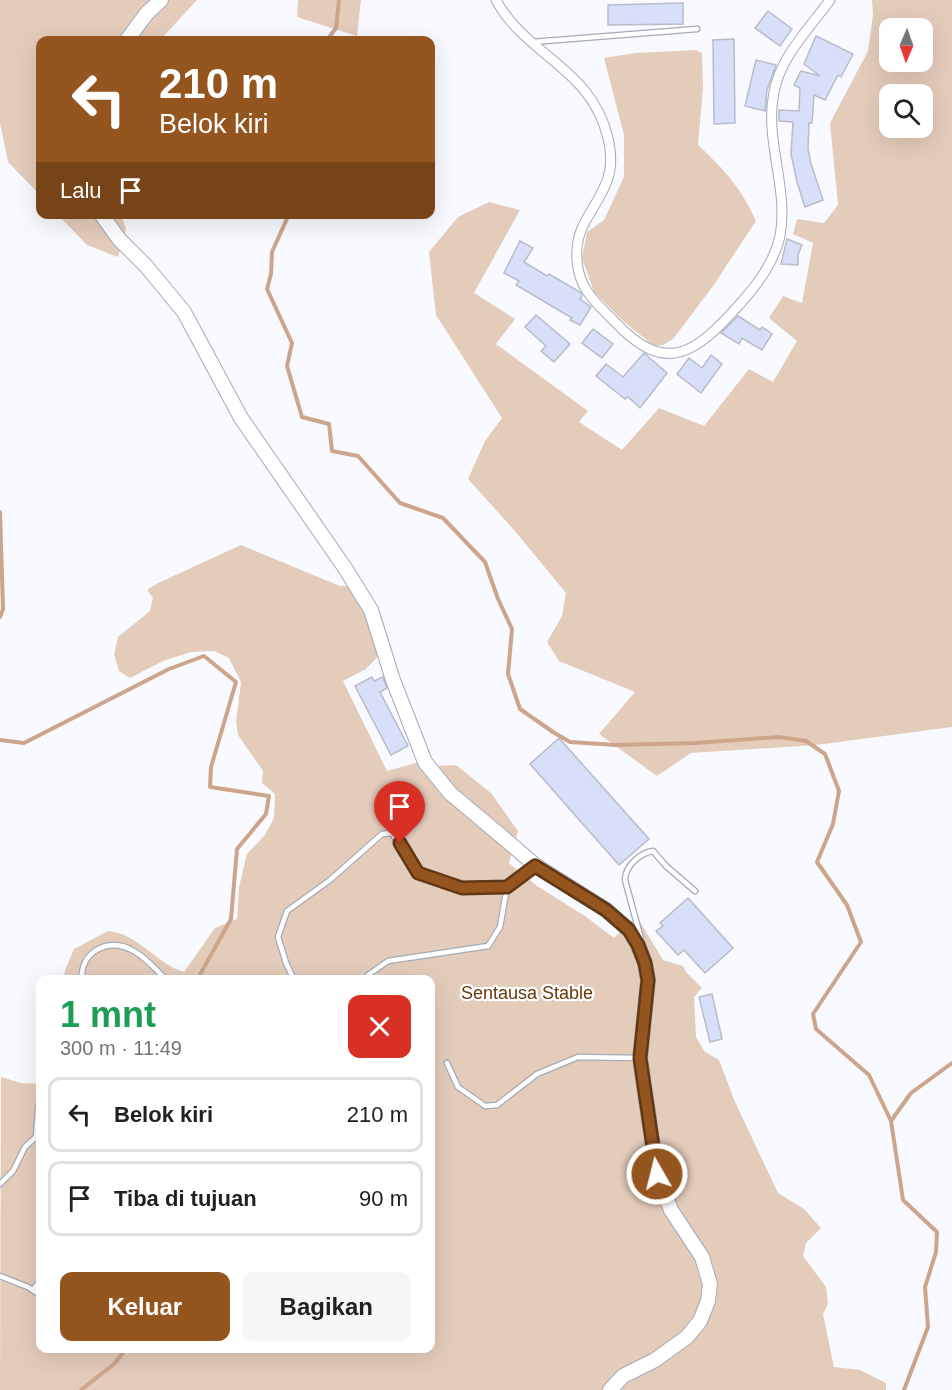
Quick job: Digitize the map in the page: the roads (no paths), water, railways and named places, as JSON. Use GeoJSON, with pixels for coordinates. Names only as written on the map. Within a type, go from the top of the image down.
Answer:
{"type":"FeatureCollection","features":[{"type":"Feature","properties":{"kind":"street"},"geometry":{"type":"LineString","coordinates":[[130,36],[147,13],[161,0]]}},
{"type":"Feature","properties":{"kind":"street"},"geometry":{"type":"LineString","coordinates":[[496,0],[514,26],[582,86],[597,111],[608,137],[609,175],[579,233],[576,248],[583,285],[594,301],[634,340],[654,352],[674,354],[684,352],[721,325],[750,293],[768,268],[774,255],[783,216],[772,132],[774,93],[786,60],[830,0]]}},
{"type":"Feature","properties":{"kind":"street"},"geometry":{"type":"LineString","coordinates":[[105,219],[119,239],[146,266],[184,312],[241,418],[345,568],[371,610],[393,680],[425,762],[450,793],[535,866],[606,910],[629,930],[642,954],[648,980],[640,1058],[657,1174],[671,1210],[702,1257],[710,1284],[708,1301],[700,1322],[687,1337],[655,1360],[623,1376],[610,1390]]}},
{"type":"Feature","properties":{"kind":"lane"},"geometry":{"type":"LineString","coordinates":[[532,42],[697,29]]}},
{"type":"Feature","properties":{"kind":"lane"},"geometry":{"type":"LineString","coordinates":[[292,975],[278,937],[287,911],[330,880],[382,834],[392,833],[418,873],[462,888],[507,887],[535,866]]}},
{"type":"Feature","properties":{"kind":"lane"},"geometry":{"type":"LineString","coordinates":[[642,954],[642,943],[625,880],[627,868],[643,854],[653,850],[666,866],[695,891]]}},
{"type":"Feature","properties":{"kind":"lane"},"geometry":{"type":"LineString","coordinates":[[368,975],[388,961],[488,946],[500,927],[507,887]]}},
{"type":"Feature","properties":{"kind":"lane"},"geometry":{"type":"LineString","coordinates":[[82,975],[87,957],[98,950],[119,944],[132,949],[147,960],[161,975]]}},
{"type":"Feature","properties":{"kind":"lane"},"geometry":{"type":"LineString","coordinates":[[447,1063],[458,1087],[485,1106],[497,1105],[537,1074],[578,1057],[640,1058]]}},
{"type":"Feature","properties":{"kind":"lane"},"geometry":{"type":"LineString","coordinates":[[0,1184],[13,1171],[25,1147],[36,1137]]}},
{"type":"Feature","properties":{"kind":"lane"},"geometry":{"type":"LineString","coordinates":[[0,1276],[36,1292]]}},
{"type":"Feature","properties":{"kind":"lane"},"geometry":{"type":"LineString","coordinates":[[33,1290],[36,1286]]}},
{"type":"Feature","properties":{"kind":"waterway"},"geometry":{"type":"LineString","coordinates":[[330,36],[336,28],[339,0]]}},
{"type":"Feature","properties":{"kind":"waterway"},"geometry":{"type":"LineString","coordinates":[[287,219],[272,252],[271,274],[267,289],[292,343],[287,366],[302,417],[329,424],[332,451],[358,456],[400,503],[443,518],[485,562],[512,629],[508,674],[520,709],[570,742],[616,745],[695,743],[779,737],[806,741],[825,754],[839,791],[833,824],[817,862],[847,905],[861,942],[813,1014],[816,1029],[869,1075],[891,1121],[903,1200],[937,1232],[936,1252],[925,1287],[928,1327],[904,1390]]}},
{"type":"Feature","properties":{"kind":"waterway"},"geometry":{"type":"LineString","coordinates":[[0,512],[3,609],[0,617]]}},
{"type":"Feature","properties":{"kind":"waterway"},"geometry":{"type":"LineString","coordinates":[[0,740],[24,743],[169,669],[204,656],[236,682],[211,767],[210,787],[269,796],[266,814],[237,849],[231,919],[200,975]]}},
{"type":"Feature","properties":{"kind":"waterway"},"geometry":{"type":"LineString","coordinates":[[891,1121],[911,1093],[952,1063]]}},
{"type":"Feature","properties":{"kind":"waterway"},"geometry":{"type":"LineString","coordinates":[[81,1390],[114,1364],[123,1353]]}},
{"type":"Feature","properties":{"kind":"park label","name":"Sentausa Stable"},"geometry":{"type":"Point","coordinates":[527,993]}}]}
